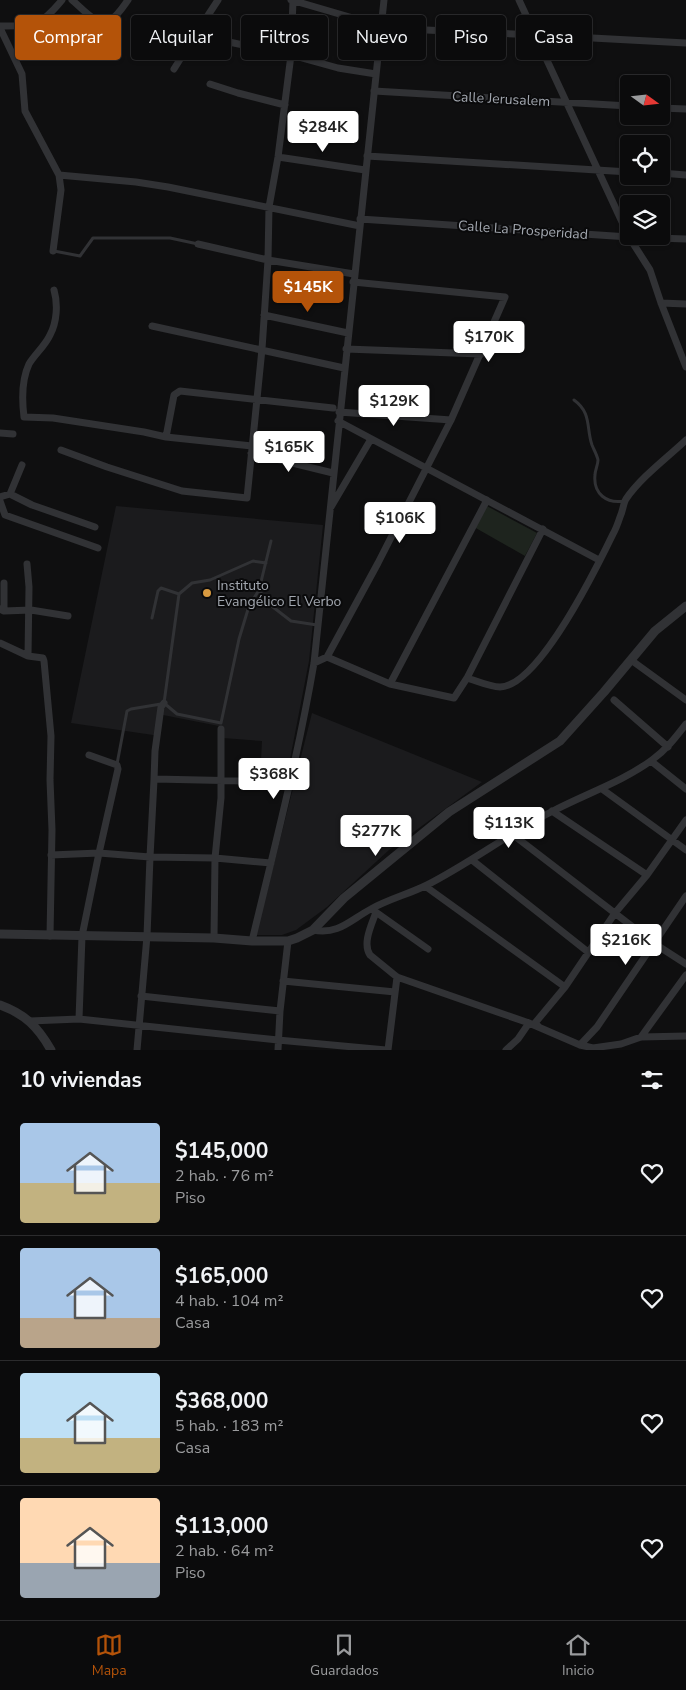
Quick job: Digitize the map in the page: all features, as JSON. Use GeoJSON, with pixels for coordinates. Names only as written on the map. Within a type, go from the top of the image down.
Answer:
{"type":"FeatureCollection","features":[{"type":"Feature","properties":{"kind":"street"},"geometry":{"type":"LineString","coordinates":[[54,251],[60,207],[61,190],[59,176],[25,111],[22,74],[0,27],[36,23],[48,17],[62,0]]}},
{"type":"Feature","properties":{"kind":"street"},"geometry":{"type":"LineString","coordinates":[[72,0],[96,20],[109,22],[128,0]]}},
{"type":"Feature","properties":{"kind":"street"},"geometry":{"type":"LineString","coordinates":[[208,15],[218,0]]}},
{"type":"Feature","properties":{"kind":"street"},"geometry":{"type":"LineString","coordinates":[[292,15],[292,0],[343,15]]}},
{"type":"Feature","properties":{"kind":"street"},"geometry":{"type":"LineString","coordinates":[[382,15],[384,0]]}},
{"type":"Feature","properties":{"kind":"street"},"geometry":{"type":"LineString","coordinates":[[519,0],[526,15]]}},
{"type":"Feature","properties":{"kind":"street"},"geometry":{"type":"LineString","coordinates":[[426,30],[516,34]]}},
{"type":"Feature","properties":{"kind":"street"},"geometry":{"type":"LineString","coordinates":[[592,38],[686,43]]}},
{"type":"Feature","properties":{"kind":"street"},"geometry":{"type":"LineString","coordinates":[[174,69],[180,60]]}},
{"type":"Feature","properties":{"kind":"street"},"geometry":{"type":"LineString","coordinates":[[61,450],[182,491],[246,498],[262,349],[268,260],[269,207],[278,157],[290,60]]}},
{"type":"Feature","properties":{"kind":"street"},"geometry":{"type":"LineString","coordinates":[[309,60],[338,68],[376,74]]}},
{"type":"Feature","properties":{"kind":"street"},"geometry":{"type":"LineString","coordinates":[[252,941],[290,782],[314,663],[338,422],[336,410],[344,368],[378,60]]}},
{"type":"Feature","properties":{"kind":"street"},"geometry":{"type":"LineString","coordinates":[[547,60],[620,218]]}},
{"type":"Feature","properties":{"kind":"street"},"geometry":{"type":"LineString","coordinates":[[210,84],[284,105]]}},
{"type":"Feature","properties":{"kind":"street","name":"Calle Jerusalem"},"geometry":{"type":"LineString","coordinates":[[374,91],[620,105]]}},
{"type":"Feature","properties":{"kind":"street"},"geometry":{"type":"LineString","coordinates":[[670,108],[686,109]]}},
{"type":"Feature","properties":{"kind":"street"},"geometry":{"type":"LineString","coordinates":[[367,156],[620,171]]}},
{"type":"Feature","properties":{"kind":"street"},"geometry":{"type":"LineString","coordinates":[[278,157],[365,170]]}},
{"type":"Feature","properties":{"kind":"street"},"geometry":{"type":"LineString","coordinates":[[670,174],[686,175]]}},
{"type":"Feature","properties":{"kind":"street","name":"Calle La Prosperidad"},"geometry":{"type":"LineString","coordinates":[[59,176],[136,182],[360,222],[620,236]]}},
{"type":"Feature","properties":{"kind":"street","name":"Calle La Prosperidad"},"geometry":{"type":"LineString","coordinates":[[670,239],[686,240]]}},
{"type":"Feature","properties":{"kind":"street"},"geometry":{"type":"LineString","coordinates":[[198,244],[354,278],[505,297],[451,420],[378,563],[327,656],[314,663]]}},
{"type":"Feature","properties":{"kind":"street"},"geometry":{"type":"LineString","coordinates":[[634,245],[650,270],[686,367]]}},
{"type":"Feature","properties":{"kind":"street"},"geometry":{"type":"LineString","coordinates":[[54,290],[56,316],[50,335],[29,364],[24,384],[24,417],[53,418],[252,449],[333,473]]}},
{"type":"Feature","properties":{"kind":"street"},"geometry":{"type":"LineString","coordinates":[[661,303],[686,304]]}},
{"type":"Feature","properties":{"kind":"street"},"geometry":{"type":"LineString","coordinates":[[264,315],[348,333]]}},
{"type":"Feature","properties":{"kind":"street"},"geometry":{"type":"LineString","coordinates":[[152,326],[344,368]]}},
{"type":"Feature","properties":{"kind":"street"},"geometry":{"type":"LineString","coordinates":[[346,350],[481,354]]}},
{"type":"Feature","properties":{"kind":"street"},"geometry":{"type":"LineString","coordinates":[[166,437],[173,400],[176,392],[180,391],[336,410],[451,420]]}},
{"type":"Feature","properties":{"kind":"street"},"geometry":{"type":"LineString","coordinates":[[338,422],[599,560]]}},
{"type":"Feature","properties":{"kind":"street"},"geometry":{"type":"LineString","coordinates":[[0,433],[13,434]]}},
{"type":"Feature","properties":{"kind":"street"},"geometry":{"type":"LineString","coordinates":[[330,509],[371,439]]}},
{"type":"Feature","properties":{"kind":"street"},"geometry":{"type":"LineString","coordinates":[[467,678],[499,687],[516,681],[540,659],[559,633],[599,560],[621,516],[624,501],[636,487],[686,440]]}},
{"type":"Feature","properties":{"kind":"street"},"geometry":{"type":"LineString","coordinates":[[22,465],[10,494],[0,499],[5,515],[98,548]]}},
{"type":"Feature","properties":{"kind":"street"},"geometry":{"type":"LineString","coordinates":[[10,494],[32,505],[95,528]]}},
{"type":"Feature","properties":{"kind":"street"},"geometry":{"type":"LineString","coordinates":[[390,684],[487,500]]}},
{"type":"Feature","properties":{"kind":"street"},"geometry":{"type":"LineString","coordinates":[[327,656],[390,684],[452,698],[456,697],[543,529]]}},
{"type":"Feature","properties":{"kind":"street"},"geometry":{"type":"LineString","coordinates":[[27,564],[29,587],[28,656]]}},
{"type":"Feature","properties":{"kind":"street"},"geometry":{"type":"LineString","coordinates":[[4,583],[2,610],[68,616]]}},
{"type":"Feature","properties":{"kind":"street"},"geometry":{"type":"LineString","coordinates":[[0,934],[147,936],[288,941],[313,930],[344,898],[449,812],[560,741],[660,626],[686,606]]}},
{"type":"Feature","properties":{"kind":"street"},"geometry":{"type":"LineString","coordinates":[[0,643],[28,656],[43,658],[44,661],[51,736],[50,936]]}},
{"type":"Feature","properties":{"kind":"street"},"geometry":{"type":"LineString","coordinates":[[632,660],[686,700]]}},
{"type":"Feature","properties":{"kind":"street"},"geometry":{"type":"LineString","coordinates":[[614,700],[668,747]]}},
{"type":"Feature","properties":{"kind":"street"},"geometry":{"type":"LineString","coordinates":[[137,1050],[147,936],[156,740],[161,707],[164,703]]}},
{"type":"Feature","properties":{"kind":"street"},"geometry":{"type":"LineString","coordinates":[[313,930],[328,932],[335,930],[425,886],[472,860],[552,811],[602,789],[651,761],[668,747],[686,724]]}},
{"type":"Feature","properties":{"kind":"street"},"geometry":{"type":"LineString","coordinates":[[214,938],[215,858],[221,798],[221,726]]}},
{"type":"Feature","properties":{"kind":"street"},"geometry":{"type":"LineString","coordinates":[[79,1019],[82,936],[118,769],[117,765],[89,755]]}},
{"type":"Feature","properties":{"kind":"street"},"geometry":{"type":"LineString","coordinates":[[651,761],[686,789]]}},
{"type":"Feature","properties":{"kind":"street"},"geometry":{"type":"LineString","coordinates":[[154,780],[290,782]]}},
{"type":"Feature","properties":{"kind":"street"},"geometry":{"type":"LineString","coordinates":[[602,789],[686,850]]}},
{"type":"Feature","properties":{"kind":"street"},"geometry":{"type":"LineString","coordinates":[[552,811],[647,875]]}},
{"type":"Feature","properties":{"kind":"street"},"geometry":{"type":"LineString","coordinates":[[539,1027],[535,1023],[564,987],[615,913],[647,875],[686,820]]}},
{"type":"Feature","properties":{"kind":"street"},"geometry":{"type":"LineString","coordinates":[[512,834],[655,944],[686,964]]}},
{"type":"Feature","properties":{"kind":"street"},"geometry":{"type":"LineString","coordinates":[[51,854],[99,853],[150,857],[215,858],[271,863]]}},
{"type":"Feature","properties":{"kind":"street"},"geometry":{"type":"LineString","coordinates":[[472,860],[588,952]]}},
{"type":"Feature","properties":{"kind":"street"},"geometry":{"type":"LineString","coordinates":[[425,886],[564,987]]}},
{"type":"Feature","properties":{"kind":"street"},"geometry":{"type":"LineString","coordinates":[[580,1045],[597,1027],[686,896]]}},
{"type":"Feature","properties":{"kind":"street"},"geometry":{"type":"LineString","coordinates":[[374,910],[428,949]]}},
{"type":"Feature","properties":{"kind":"street"},"geometry":{"type":"LineString","coordinates":[[374,910],[367,951],[397,977],[539,1027],[580,1045],[592,1048],[621,1044],[641,1037],[686,1036]]}},
{"type":"Feature","properties":{"kind":"street"},"geometry":{"type":"LineString","coordinates":[[278,1050],[280,1011],[288,941]]}},
{"type":"Feature","properties":{"kind":"street"},"geometry":{"type":"LineString","coordinates":[[641,1037],[686,975]]}},
{"type":"Feature","properties":{"kind":"street"},"geometry":{"type":"LineString","coordinates":[[30,1021],[79,1019],[387,1050],[397,977]]}},
{"type":"Feature","properties":{"kind":"street"},"geometry":{"type":"LineString","coordinates":[[283,981],[395,992]]}},
{"type":"Feature","properties":{"kind":"street"},"geometry":{"type":"LineString","coordinates":[[141,996],[280,1011]]}},
{"type":"Feature","properties":{"kind":"street"},"geometry":{"type":"LineString","coordinates":[[0,1005],[30,1021],[51,1050]]}},
{"type":"Feature","properties":{"kind":"street"},"geometry":{"type":"LineString","coordinates":[[506,1050],[518,1039],[529,1024]]}},
{"type":"Feature","properties":{"kind":"lane"},"geometry":{"type":"LineString","coordinates":[[54,251],[80,256],[93,238],[170,238],[198,244]]}},
{"type":"Feature","properties":{"kind":"lane"},"geometry":{"type":"LineString","coordinates":[[574,400],[582,406],[586,413],[592,445],[598,460],[594,477],[597,488],[601,496],[607,501],[614,503],[624,501]]}},
{"type":"Feature","properties":{"kind":"lane"},"geometry":{"type":"LineString","coordinates":[[164,703],[177,714],[221,726],[238,639],[249,606],[259,590],[271,542]]}},
{"type":"Feature","properties":{"kind":"lane"},"geometry":{"type":"LineString","coordinates":[[164,703],[179,594],[192,583],[210,580],[253,561],[266,563]]}},
{"type":"Feature","properties":{"kind":"lane"},"geometry":{"type":"LineString","coordinates":[[152,618],[158,591],[161,588],[179,594]]}},
{"type":"Feature","properties":{"kind":"lane"},"geometry":{"type":"LineString","coordinates":[[259,590],[270,604],[291,621],[318,625]]}},
{"type":"Feature","properties":{"kind":"lane"},"geometry":{"type":"LineString","coordinates":[[117,765],[127,712],[131,709],[152,707],[164,703]]}},
{"type":"Feature","properties":{"kind":"shaded area"},"geometry":{"type":"Polygon","coordinates":[[[485,505],[537,533],[525,556],[474,527],[485,505]]]}},
{"type":"Feature","properties":{"kind":"shaded area","name":"Instituto Evangélico El Verbo"},"geometry":{"type":"Polygon","coordinates":[[[116,506],[323,525],[309,661],[286,780],[260,779],[262,741],[223,738],[224,727],[163,715],[160,736],[71,723],[116,506]]]}},
{"type":"Feature","properties":{"kind":"shaded area"},"geometry":{"type":"Polygon","coordinates":[[[312,713],[482,782],[389,850],[327,907],[296,930],[282,935],[256,935],[312,713]]]}},
{"type":"Feature","properties":{"kind":"place","name":"Instituto Evangélico El Verbo"},"geometry":{"type":"Point","coordinates":[207,593]}}]}
